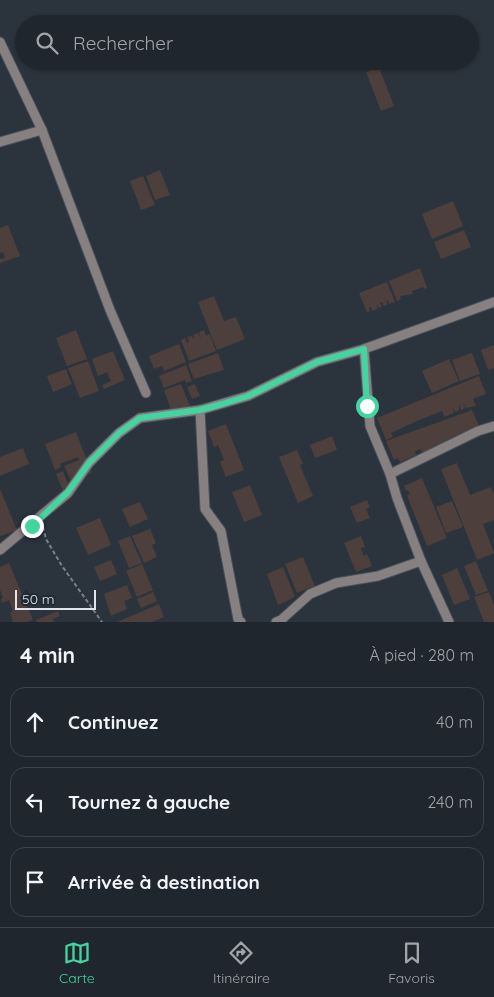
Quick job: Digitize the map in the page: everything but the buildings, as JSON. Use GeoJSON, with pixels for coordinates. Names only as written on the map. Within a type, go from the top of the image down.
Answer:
{"type":"FeatureCollection","features":[{"type":"Feature","properties":{"kind":"street"},"geometry":{"type":"LineString","coordinates":[[0,42],[42,130],[110,310],[146,393]]}},
{"type":"Feature","properties":{"kind":"street"},"geometry":{"type":"LineString","coordinates":[[0,142],[42,130]]}},
{"type":"Feature","properties":{"kind":"street"},"geometry":{"type":"LineString","coordinates":[[0,550],[40,518],[68,492],[89,463],[119,433],[140,418],[200,410],[248,396],[317,362],[364,349],[494,302]]}},
{"type":"Feature","properties":{"kind":"street"},"geometry":{"type":"LineString","coordinates":[[364,349],[370,426],[390,474],[421,561],[449,622]]}},
{"type":"Feature","properties":{"kind":"street"},"geometry":{"type":"LineString","coordinates":[[200,410],[205,509],[221,532],[238,619],[241,622]]}},
{"type":"Feature","properties":{"kind":"street"},"geometry":{"type":"LineString","coordinates":[[390,474],[478,430],[494,426]]}},
{"type":"Feature","properties":{"kind":"street"},"geometry":{"type":"LineString","coordinates":[[276,622],[281,620],[310,594],[336,583],[378,576],[421,561]]}},
{"type":"Feature","properties":{"kind":"path"},"geometry":{"type":"LineString","coordinates":[[40,518],[46,539],[102,622]]}},
{"type":"Feature","properties":{"kind":"route"},"geometry":{"type":"LineString","coordinates":[[32,526],[68,492],[89,463],[119,433],[140,418],[162,413],[200,410],[248,396],[317,362],[364,349],[367,406]]}}]}
